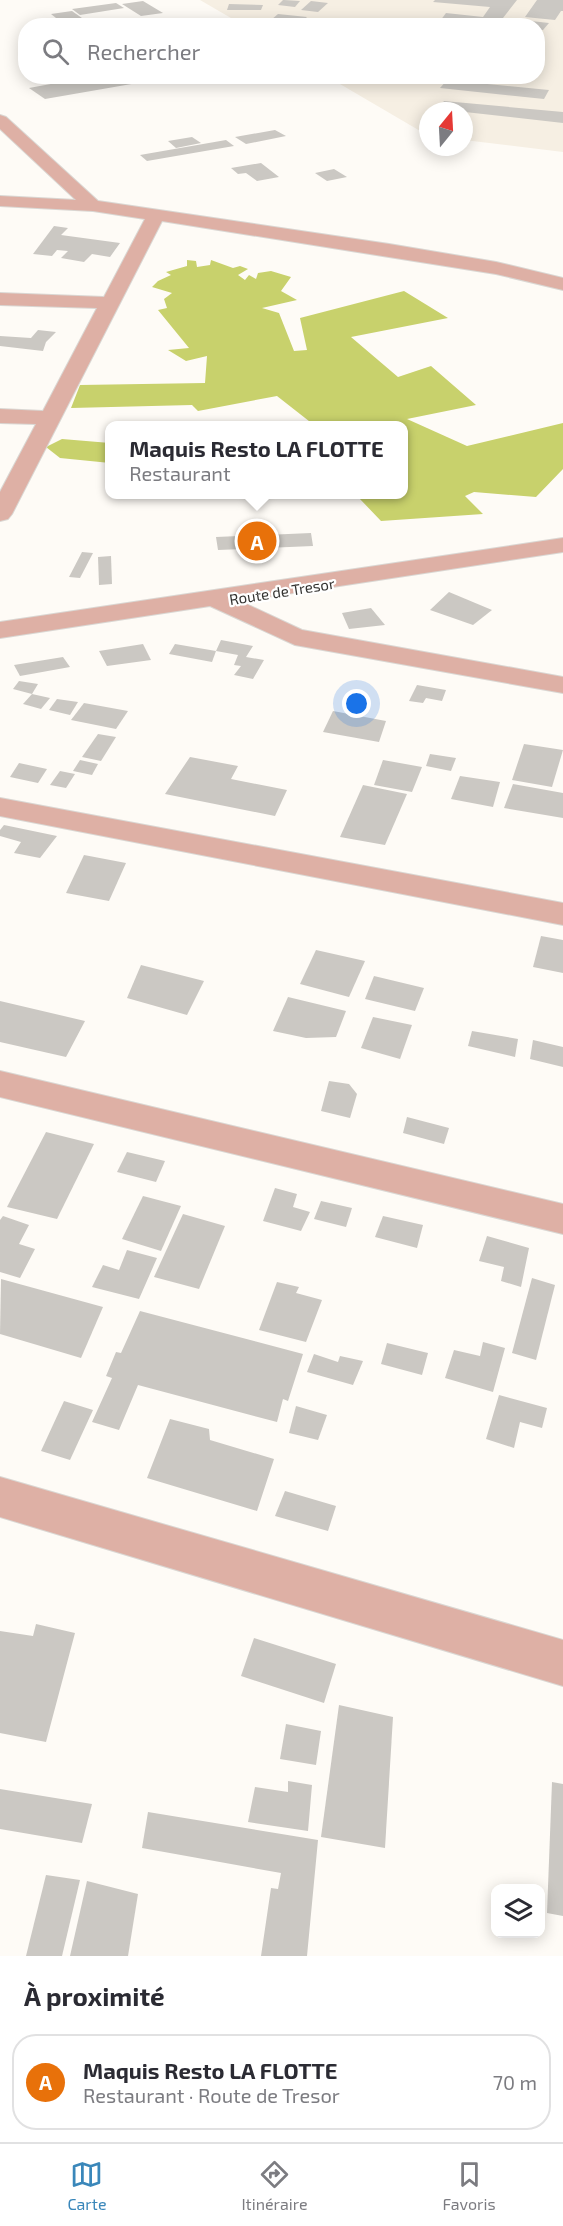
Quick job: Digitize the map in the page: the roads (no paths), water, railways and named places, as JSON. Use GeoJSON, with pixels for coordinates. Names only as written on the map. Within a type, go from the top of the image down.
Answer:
{"type":"FeatureCollection","features":[{"type":"Feature","properties":{"kind":"street"},"geometry":{"type":"LineString","coordinates":[[0,120],[93,206]]}},
{"type":"Feature","properties":{"kind":"street"},"geometry":{"type":"LineString","coordinates":[[0,201],[93,206],[156,215],[496,268],[563,284]]}},
{"type":"Feature","properties":{"kind":"street"},"geometry":{"type":"LineString","coordinates":[[0,514],[156,215]]}},
{"type":"Feature","properties":{"kind":"street"},"geometry":{"type":"LineString","coordinates":[[0,299],[110,303]]}},
{"type":"Feature","properties":{"kind":"street"},"geometry":{"type":"LineString","coordinates":[[0,416],[50,418]]}},
{"type":"Feature","properties":{"kind":"street"},"geometry":{"type":"LineString","coordinates":[[0,631],[563,547]]}},
{"type":"Feature","properties":{"kind":"street","name":"Route de Tresor"},"geometry":{"type":"LineString","coordinates":[[0,631],[219,601],[563,547]]}},
{"type":"Feature","properties":{"kind":"street"},"geometry":{"type":"LineString","coordinates":[[219,601],[294,637],[563,685]]}},
{"type":"Feature","properties":{"kind":"street"},"geometry":{"type":"LineString","coordinates":[[0,807],[563,914]]}},
{"type":"Feature","properties":{"kind":"street"},"geometry":{"type":"LineString","coordinates":[[0,1084],[563,1219]]}},
{"type":"Feature","properties":{"kind":"street"},"geometry":{"type":"LineString","coordinates":[[0,1497],[563,1663]]}},
{"type":"Feature","properties":{"kind":"place","name":"Maquis Resto LA FLOTTE"},"geometry":{"type":"Point","coordinates":[257,541]}}]}
